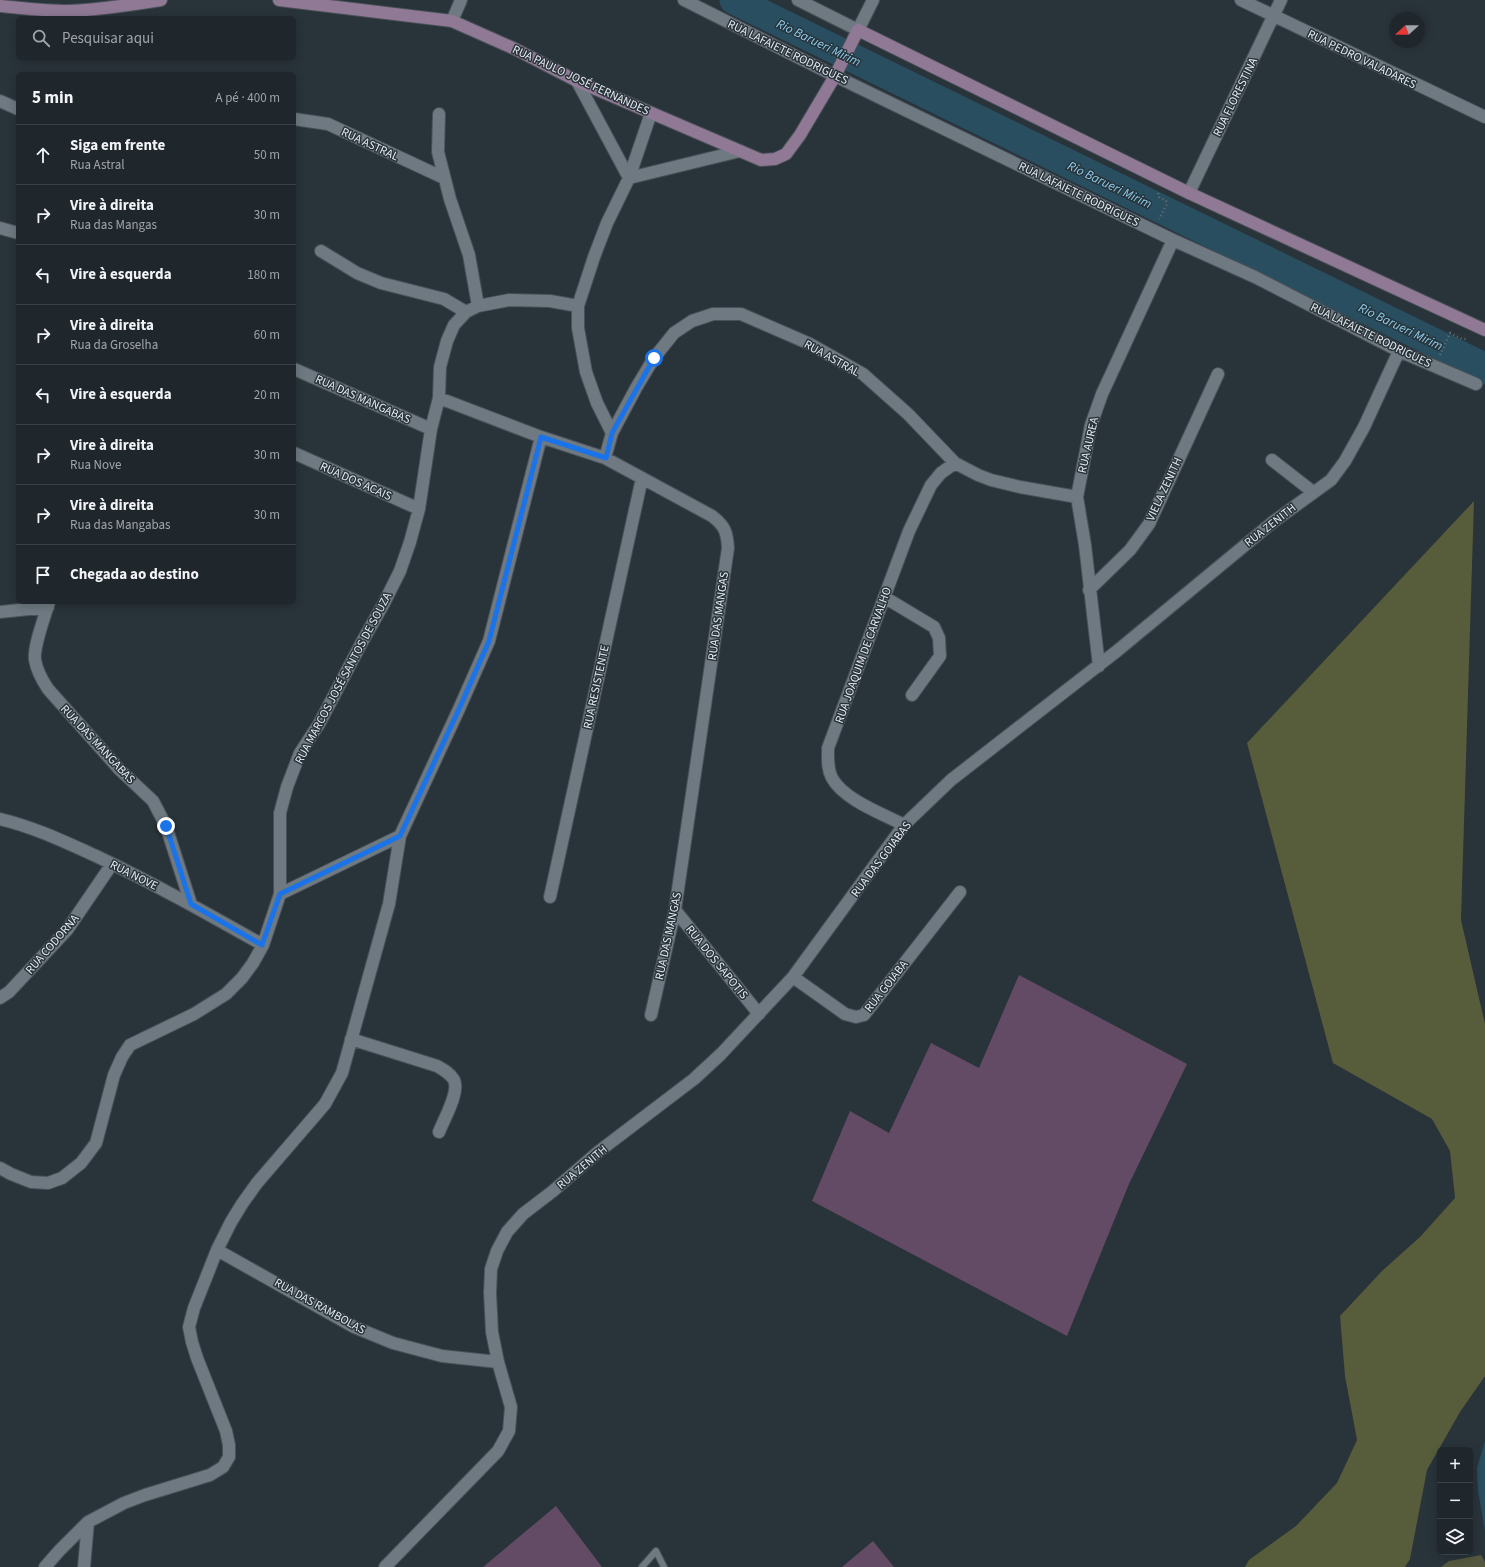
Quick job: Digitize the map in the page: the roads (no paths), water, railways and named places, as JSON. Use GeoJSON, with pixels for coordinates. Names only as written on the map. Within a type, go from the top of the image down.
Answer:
{"type":"FeatureCollection","features":[{"type":"Feature","properties":{"kind":"main road"},"geometry":{"type":"LineString","coordinates":[[0,6],[37,10],[68,11],[104,9],[161,0]]}},
{"type":"Feature","properties":{"kind":"main road","name":"RUA PAULO JOSÉ FERNANDES"},"geometry":{"type":"LineString","coordinates":[[279,0],[452,21],[515,49],[577,81],[761,160],[775,160],[786,154],[800,135],[835,76],[856,34]]}},
{"type":"Feature","properties":{"kind":"main road"},"geometry":{"type":"LineString","coordinates":[[856,34],[1189,193],[1485,330]]}},
{"type":"Feature","properties":{"kind":"street"},"geometry":{"type":"LineString","coordinates":[[452,21],[461,0]]}},
{"type":"Feature","properties":{"kind":"street","name":"RUA LAFAIETE RODRIGUES"},"geometry":{"type":"LineString","coordinates":[[684,0],[835,76],[1173,240],[1255,277],[1399,351],[1476,384]]}},
{"type":"Feature","properties":{"kind":"street"},"geometry":{"type":"LineString","coordinates":[[798,0],[856,34],[873,0]]}},
{"type":"Feature","properties":{"kind":"street","name":"RUA PEDRO VALADARES"},"geometry":{"type":"LineString","coordinates":[[1241,0],[1485,117]]}},
{"type":"Feature","properties":{"kind":"street","name":"RUA FLORESTINA"},"geometry":{"type":"LineString","coordinates":[[1189,193],[1281,0]]}},
{"type":"Feature","properties":{"kind":"street"},"geometry":{"type":"LineString","coordinates":[[577,81],[629,178]]}},
{"type":"Feature","properties":{"kind":"street"},"geometry":{"type":"LineString","coordinates":[[0,101],[16,108]]}},
{"type":"Feature","properties":{"kind":"street"},"geometry":{"type":"LineString","coordinates":[[612,433],[597,403],[586,372],[578,328],[578,306],[607,223],[629,178],[651,113]]}},
{"type":"Feature","properties":{"kind":"street"},"geometry":{"type":"LineString","coordinates":[[439,114],[438,152],[444,178],[469,255],[478,306]]}},
{"type":"Feature","properties":{"kind":"street","name":"RUA ASTRAL"},"geometry":{"type":"LineString","coordinates":[[296,119],[328,124],[444,178]]}},
{"type":"Feature","properties":{"kind":"street"},"geometry":{"type":"LineString","coordinates":[[629,178],[740,151]]}},
{"type":"Feature","properties":{"kind":"street"},"geometry":{"type":"LineString","coordinates":[[0,228],[16,232]]}},
{"type":"Feature","properties":{"kind":"street","name":"RUA AUREA"},"geometry":{"type":"LineString","coordinates":[[1099,666],[1085,545],[1077,497],[1091,425],[1102,394],[1173,240]]}},
{"type":"Feature","properties":{"kind":"street"},"geometry":{"type":"LineString","coordinates":[[321,251],[357,273],[381,283],[444,299],[466,312]]}},
{"type":"Feature","properties":{"kind":"street","name":"RUA MARCOS JOSÉ SANTOS DE SOUZA"},"geometry":{"type":"LineString","coordinates":[[0,1168],[31,1182],[48,1183],[62,1178],[81,1163],[96,1143],[114,1075],[122,1057],[130,1045],[194,1014],[226,994],[242,978],[253,963],[262,945],[280,894],[280,813],[287,787],[300,753],[319,724],[400,571],[410,542],[419,509],[431,429],[438,398],[440,367],[447,341],[454,325],[466,312],[478,306],[509,300],[550,301],[578,306]]}},
{"type":"Feature","properties":{"kind":"street","name":"RUA ASTRAL"},"geometry":{"type":"LineString","coordinates":[[606,458],[612,433],[654,358],[674,333],[692,321],[713,314],[741,314],[810,344],[863,374],[908,414],[955,463],[991,480],[1020,488],[1077,497]]}},
{"type":"Feature","properties":{"kind":"street","name":"RUA ZENITH"},"geometry":{"type":"LineString","coordinates":[[1099,666],[1273,522],[1331,480],[1345,461],[1364,427],[1399,351]]}},
{"type":"Feature","properties":{"kind":"street","name":"RUA DAS MANGABAS"},"geometry":{"type":"LineString","coordinates":[[296,370],[431,429]]}},
{"type":"Feature","properties":{"kind":"street","name":"VIELA ZENITH"},"geometry":{"type":"LineString","coordinates":[[1089,590],[1130,550],[1149,524],[1218,374]]}},
{"type":"Feature","properties":{"kind":"street","name":"RUA DAS MANGAS"},"geometry":{"type":"LineString","coordinates":[[438,398],[541,437],[606,458],[712,516],[722,524],[727,536],[728,548],[674,910],[651,1015]]}},
{"type":"Feature","properties":{"kind":"street"},"geometry":{"type":"LineString","coordinates":[[45,1567],[88,1522],[124,1503],[210,1474],[223,1467],[229,1457],[229,1445],[226,1431],[197,1358],[189,1327],[194,1308],[217,1250],[231,1222],[257,1183],[325,1104],[342,1073],[389,904],[400,836],[489,641],[541,437]]}},
{"type":"Feature","properties":{"kind":"street","name":"RUA DOS ACAIS"},"geometry":{"type":"LineString","coordinates":[[296,454],[419,509]]}},
{"type":"Feature","properties":{"kind":"street"},"geometry":{"type":"LineString","coordinates":[[1272,460],[1313,492]]}},
{"type":"Feature","properties":{"kind":"street","name":"RUA JOAQUIM DE CARVALHO"},"geometry":{"type":"LineString","coordinates":[[904,825],[863,804],[841,790],[832,778],[828,764],[828,748],[910,531],[931,484],[941,473],[955,463]]}},
{"type":"Feature","properties":{"kind":"street","name":"RUA RESISTENTE"},"geometry":{"type":"LineString","coordinates":[[550,897],[642,478]]}},
{"type":"Feature","properties":{"kind":"street"},"geometry":{"type":"LineString","coordinates":[[884,597],[934,627],[939,638],[940,656],[912,695]]}},
{"type":"Feature","properties":{"kind":"street"},"geometry":{"type":"LineString","coordinates":[[0,612],[49,605]]}},
{"type":"Feature","properties":{"kind":"street","name":"RUA DAS MANGABAS"},"geometry":{"type":"LineString","coordinates":[[49,605],[37,642],[35,658],[39,674],[48,689],[120,770],[154,800],[166,826],[191,904]]}},
{"type":"Feature","properties":{"kind":"street","name":"RUA DAS GOIABAS"},"geometry":{"type":"LineString","coordinates":[[759,1014],[793,977],[904,825],[951,780],[1099,666]]}},
{"type":"Feature","properties":{"kind":"street","name":"RUA NOVE"},"geometry":{"type":"LineString","coordinates":[[0,819],[19,824],[64,841],[112,864],[191,904],[262,945]]}},
{"type":"Feature","properties":{"kind":"street"},"geometry":{"type":"LineString","coordinates":[[280,894],[400,836]]}},
{"type":"Feature","properties":{"kind":"street","name":"RUA CODORNA"},"geometry":{"type":"LineString","coordinates":[[0,998],[14,987],[67,930],[112,864]]}},
{"type":"Feature","properties":{"kind":"street","name":"RUA GOIABA"},"geometry":{"type":"LineString","coordinates":[[793,977],[845,1014],[856,1017],[864,1015],[960,892]]}},
{"type":"Feature","properties":{"kind":"street","name":"RUA DOS SAPOTIS"},"geometry":{"type":"LineString","coordinates":[[674,910],[759,1014]]}},
{"type":"Feature","properties":{"kind":"street","name":"RUA ZENITH"},"geometry":{"type":"LineString","coordinates":[[384,1567],[498,1451],[509,1431],[511,1407],[498,1362],[492,1332],[490,1293],[491,1269],[497,1251],[507,1232],[523,1214],[553,1191],[598,1152],[694,1079],[721,1054],[759,1014]]}},
{"type":"Feature","properties":{"kind":"street"},"geometry":{"type":"LineString","coordinates":[[352,1039],[437,1066],[449,1073],[454,1081],[456,1090],[439,1132]]}},
{"type":"Feature","properties":{"kind":"street","name":"RUA DAS RAMBOLAS"},"geometry":{"type":"LineString","coordinates":[[217,1250],[354,1327],[393,1343],[442,1356],[498,1362]]}},
{"type":"Feature","properties":{"kind":"street"},"geometry":{"type":"LineString","coordinates":[[84,1567],[88,1522]]}},
{"type":"Feature","properties":{"kind":"lane"},"geometry":{"type":"LineString","coordinates":[[642,1567],[656,1550],[664,1567]]}},
{"type":"Feature","properties":{"kind":"water"},"geometry":{"type":"Polygon","coordinates":[[[1485,1441],[1485,1531],[1478,1491],[1477,1468],[1485,1441]]]}},
{"type":"Feature","properties":{"kind":"waterway","name":"Rio Barueri Mirim"},"geometry":{"type":"LineString","coordinates":[[734,0],[1480,365],[1485,370]]}}]}
